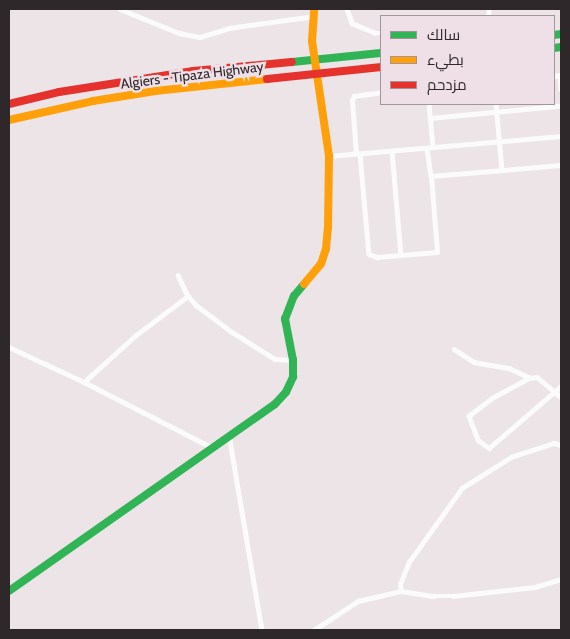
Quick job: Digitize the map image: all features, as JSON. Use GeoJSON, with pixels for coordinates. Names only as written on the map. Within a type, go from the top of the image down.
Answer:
{"type":"FeatureCollection","features":[{"type":"Feature","properties":{"kind":"main road"},"geometry":{"type":"LineString","coordinates":[[9,591],[275,404],[286,392],[293,377],[293,360],[285,319],[288,307],[294,296],[320,264],[326,249],[329,156],[312,41],[314,12]]}},
{"type":"Feature","properties":{"kind":"main road","name":"Algiers - Tipaza Highway"},"geometry":{"type":"LineString","coordinates":[[9,104],[59,92],[193,71],[380,53]]}},
{"type":"Feature","properties":{"kind":"main road","name":"Algiers - Tipaza Highway"},"geometry":{"type":"LineString","coordinates":[[9,120],[93,101],[155,91],[380,66]]}},
{"type":"Feature","properties":{"kind":"street"},"geometry":{"type":"LineString","coordinates":[[120,9],[179,33],[200,38],[229,28],[314,12]]}},
{"type":"Feature","properties":{"kind":"street"},"geometry":{"type":"LineString","coordinates":[[348,9],[352,23],[375,33],[380,32]]}},
{"type":"Feature","properties":{"kind":"street"},"geometry":{"type":"LineString","coordinates":[[560,75],[561,89]]}},
{"type":"Feature","properties":{"kind":"street"},"geometry":{"type":"LineString","coordinates":[[380,92],[354,96],[352,101],[369,254],[377,257],[437,252],[431,176],[429,105]]}},
{"type":"Feature","properties":{"kind":"street"},"geometry":{"type":"LineString","coordinates":[[496,105],[502,170]]}},
{"type":"Feature","properties":{"kind":"street"},"geometry":{"type":"LineString","coordinates":[[430,118],[558,106]]}},
{"type":"Feature","properties":{"kind":"street"},"geometry":{"type":"LineString","coordinates":[[329,156],[561,136]]}},
{"type":"Feature","properties":{"kind":"street"},"geometry":{"type":"LineString","coordinates":[[392,151],[401,255]]}},
{"type":"Feature","properties":{"kind":"street"},"geometry":{"type":"LineString","coordinates":[[431,176],[561,165]]}},
{"type":"Feature","properties":{"kind":"street"},"geometry":{"type":"LineString","coordinates":[[178,276],[188,296],[196,305],[232,332],[275,359],[293,360]]}},
{"type":"Feature","properties":{"kind":"street"},"geometry":{"type":"LineString","coordinates":[[84,382],[136,335],[188,296]]}},
{"type":"Feature","properties":{"kind":"street"},"geometry":{"type":"LineString","coordinates":[[9,347],[84,382],[213,448]]}},
{"type":"Feature","properties":{"kind":"street"},"geometry":{"type":"LineString","coordinates":[[454,349],[474,362],[509,368],[530,378]]}},
{"type":"Feature","properties":{"kind":"street"},"geometry":{"type":"LineString","coordinates":[[561,386],[556,391],[489,448],[478,440],[468,416],[493,398],[530,378],[537,377],[556,391],[561,397]]}},
{"type":"Feature","properties":{"kind":"street"},"geometry":{"type":"LineString","coordinates":[[229,435],[262,630]]}},
{"type":"Feature","properties":{"kind":"street"},"geometry":{"type":"LineString","coordinates":[[401,591],[400,584],[409,562],[462,488],[511,457],[554,443],[561,445]]}},
{"type":"Feature","properties":{"kind":"street"},"geometry":{"type":"LineString","coordinates":[[314,630],[358,602],[401,591],[434,596],[453,596],[535,587],[561,579]]}},
{"type":"Feature","properties":{"kind":"traffic: fast"},"geometry":{"type":"LineString","coordinates":[[555,35],[561,34]]}},
{"type":"Feature","properties":{"kind":"traffic: fast"},"geometry":{"type":"LineString","coordinates":[[555,48],[561,47]]}},
{"type":"Feature","properties":{"kind":"traffic: fast"},"geometry":{"type":"LineString","coordinates":[[292,62],[380,53]]}},
{"type":"Feature","properties":{"kind":"traffic: fast"},"geometry":{"type":"LineString","coordinates":[[9,591],[275,404],[286,392],[293,377],[293,360],[285,319],[294,296],[304,284]]}},
{"type":"Feature","properties":{"kind":"traffic: slow"},"geometry":{"type":"LineString","coordinates":[[304,284],[321,264],[326,249],[328,228],[329,156],[312,41],[314,9]]}},
{"type":"Feature","properties":{"kind":"traffic: slow"},"geometry":{"type":"LineString","coordinates":[[9,120],[93,101],[155,91],[267,79]]}},
{"type":"Feature","properties":{"kind":"traffic: jam"},"geometry":{"type":"LineString","coordinates":[[9,104],[59,92],[193,71],[292,62]]}},
{"type":"Feature","properties":{"kind":"traffic: jam"},"geometry":{"type":"LineString","coordinates":[[267,79],[380,67]]}}]}
